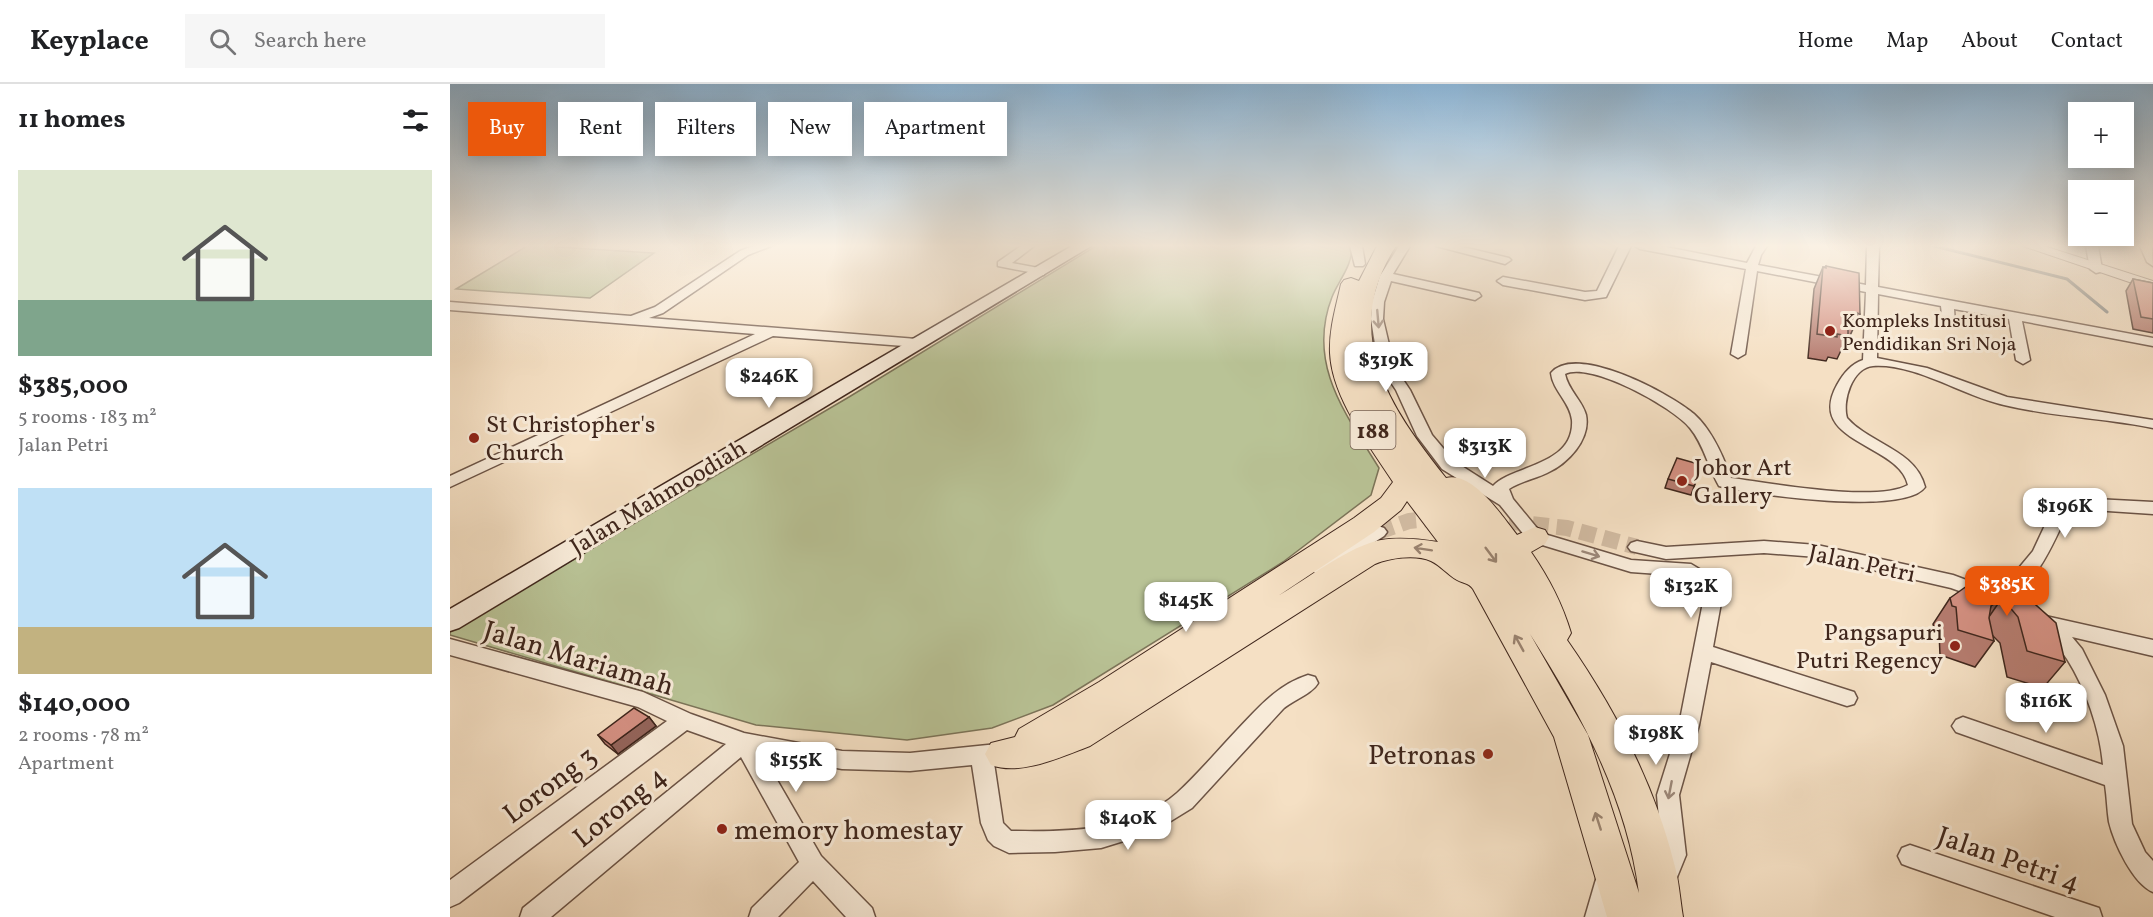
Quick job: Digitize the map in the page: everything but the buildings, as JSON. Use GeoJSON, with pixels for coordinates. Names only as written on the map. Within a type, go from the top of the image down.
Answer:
{"type":"FeatureCollection","features":[{"type":"Feature","properties":{"kind":"highway","name":"188"},"geometry":{"type":"LineString","coordinates":[[1350,285],[1343,313],[1342,362],[1351,391],[1375,435],[1417,476],[1507,576],[1559,654],[1602,727],[1634,795],[1651,846],[1661,904]]}},
{"type":"Feature","properties":{"kind":"highway","name":"188"},"geometry":{"type":"LineString","coordinates":[[1368,285],[1361,321],[1362,353],[1374,387],[1400,432],[1417,476],[1490,591],[1570,735],[1627,917]]}},
{"type":"Feature","properties":{"kind":"highway"},"geometry":{"type":"LineString","coordinates":[[993,755],[1101,697],[1364,525],[1391,504],[1417,476],[1467,493],[1524,544],[1537,584],[1551,611],[1559,654]]}},
{"type":"Feature","properties":{"kind":"highway"},"geometry":{"type":"LineString","coordinates":[[993,755],[1046,747],[1078,736],[1332,577],[1365,557],[1382,550],[1414,548],[1439,552],[1490,591]]}},
{"type":"Feature","properties":{"kind":"main road","name":"Jalan Mahmoodiah"},"geometry":{"type":"LineString","coordinates":[[450,621],[1018,285]]}},
{"type":"Feature","properties":{"kind":"street"},"geometry":{"type":"LineString","coordinates":[[630,321],[659,310],[695,285]]}},
{"type":"Feature","properties":{"kind":"street"},"geometry":{"type":"LineString","coordinates":[[1383,285],[1378,302],[1377,319],[1387,366],[1407,397],[1425,436],[1448,465],[1506,501]]}},
{"type":"Feature","properties":{"kind":"street"},"geometry":{"type":"LineString","coordinates":[[1425,285],[1475,296]]}},
{"type":"Feature","properties":{"kind":"street"},"geometry":{"type":"LineString","coordinates":[[1524,285],[1585,296],[1602,294],[1606,285]]}},
{"type":"Feature","properties":{"kind":"street"},"geometry":{"type":"LineString","coordinates":[[1738,354],[1749,285]]}},
{"type":"Feature","properties":{"kind":"street"},"geometry":{"type":"LineString","coordinates":[[1849,285],[2153,342]]}},
{"type":"Feature","properties":{"kind":"street"},"geometry":{"type":"LineString","coordinates":[[1870,362],[1872,285]]}},
{"type":"Feature","properties":{"kind":"street"},"geometry":{"type":"LineString","coordinates":[[1947,303],[1949,322]]}},
{"type":"Feature","properties":{"kind":"street"},"geometry":{"type":"LineString","coordinates":[[450,306],[917,343]]}},
{"type":"Feature","properties":{"kind":"street"},"geometry":{"type":"LineString","coordinates":[[2015,316],[2023,360]]}},
{"type":"Feature","properties":{"kind":"street"},"geometry":{"type":"LineString","coordinates":[[450,482],[770,332]]}},
{"type":"Feature","properties":{"kind":"street"},"geometry":{"type":"LineString","coordinates":[[1661,904],[1674,855],[1668,795],[1689,724],[1714,592],[1710,584],[1691,570],[1631,566],[1524,544],[1500,487],[1520,477],[1540,471],[1554,462],[1572,444],[1580,423],[1578,413],[1558,381],[1558,373],[1566,368],[1575,367],[1605,374],[1631,384],[1672,406],[1689,418],[1707,442],[1725,482],[1808,493],[1866,497],[1907,494],[1917,487],[1917,482],[1911,472],[1860,437],[1839,418],[1840,397],[1848,377],[1854,369],[1870,362],[1917,370],[2001,400],[2153,424]]}},
{"type":"Feature","properties":{"kind":"street"},"geometry":{"type":"LineString","coordinates":[[1468,477],[1520,477]]}},
{"type":"Feature","properties":{"kind":"street"},"geometry":{"type":"LineString","coordinates":[[1996,597],[2019,580],[2040,554],[2060,510],[2076,503],[2153,508]]}},
{"type":"Feature","properties":{"kind":"street","name":"Jalan Mariamah"},"geometry":{"type":"LineString","coordinates":[[450,647],[643,700],[684,720],[744,742],[842,760],[910,762],[993,755],[1058,734],[1090,718],[1378,532]]}},
{"type":"Feature","properties":{"kind":"street","name":"Jalan Petri"},"geometry":{"type":"LineString","coordinates":[[1636,547],[1666,553],[1700,553],[1764,547],[1817,551],[1953,582],[1996,597],[2028,614],[2060,636],[2075,654],[2095,694],[2112,746],[2121,824],[2137,860],[2153,880]]}},
{"type":"Feature","properties":{"kind":"street"},"geometry":{"type":"LineString","coordinates":[[2028,614],[2153,648]]}},
{"type":"Feature","properties":{"kind":"street"},"geometry":{"type":"LineString","coordinates":[[1704,652],[1847,698]]}},
{"type":"Feature","properties":{"kind":"street"},"geometry":{"type":"LineString","coordinates":[[993,755],[992,823],[995,833],[1002,840],[1056,843],[1102,837],[1131,830],[1170,812],[1184,801],[1276,703],[1287,694],[1308,683]]}},
{"type":"Feature","properties":{"kind":"street","name":"Lorong 3"},"geometry":{"type":"LineString","coordinates":[[450,895],[684,720]]}},
{"type":"Feature","properties":{"kind":"street"},"geometry":{"type":"LineString","coordinates":[[1963,726],[2116,779]]}},
{"type":"Feature","properties":{"kind":"street"},"geometry":{"type":"LineString","coordinates":[[744,742],[813,864],[863,917]]}},
{"type":"Feature","properties":{"kind":"street","name":"Lorong 4"},"geometry":{"type":"LineString","coordinates":[[532,917],[744,742]]}},
{"type":"Feature","properties":{"kind":"street","name":"Jalan Petri 4"},"geometry":{"type":"LineString","coordinates":[[1910,856],[2090,917]]}},
{"type":"Feature","properties":{"kind":"street"},"geometry":{"type":"LineString","coordinates":[[1597,917],[1611,863]]}},
{"type":"Feature","properties":{"kind":"street"},"geometry":{"type":"LineString","coordinates":[[761,917],[813,864]]}},
{"type":"Feature","properties":{"kind":"green space"},"geometry":{"type":"Polygon","coordinates":[[[463,285],[609,285],[590,298],[456,289],[463,285]]]}},
{"type":"Feature","properties":{"kind":"green space"},"geometry":{"type":"Polygon","coordinates":[[[1032,285],[1338,285],[1325,321],[1324,344],[1327,366],[1333,387],[1343,408],[1379,468],[1371,495],[1283,562],[1053,705],[992,728],[907,740],[756,725],[450,635],[450,632],[849,397],[1032,285]]]}},
{"type":"Feature","properties":{"kind":"waterway"},"geometry":{"type":"LineString","coordinates":[[2074,285],[2107,312]]}},
{"type":"Feature","properties":{"kind":"tunnel"},"geometry":{"type":"LineString","coordinates":[[1378,532],[1409,521],[1441,518]]}},
{"type":"Feature","properties":{"kind":"tunnel"},"geometry":{"type":"LineString","coordinates":[[1485,519],[1567,528],[1637,547]]}},
{"type":"Feature","properties":{"kind":"place","name":"Kompleks Institusi Pendidikan Sri Noja"},"geometry":{"type":"Point","coordinates":[1830,331]}},
{"type":"Feature","properties":{"kind":"place","name":"St Christopher's Church"},"geometry":{"type":"Point","coordinates":[474,438]}},
{"type":"Feature","properties":{"kind":"place","name":"Johor Art Gallery"},"geometry":{"type":"Point","coordinates":[1682,481]}},
{"type":"Feature","properties":{"kind":"place","name":"Pangsapuri Putri Regency"},"geometry":{"type":"Point","coordinates":[1955,646]}},
{"type":"Feature","properties":{"kind":"place","name":"Petronas"},"geometry":{"type":"Point","coordinates":[1488,754]}},
{"type":"Feature","properties":{"kind":"place","name":"memory homestay"},"geometry":{"type":"Point","coordinates":[722,829]}}]}
